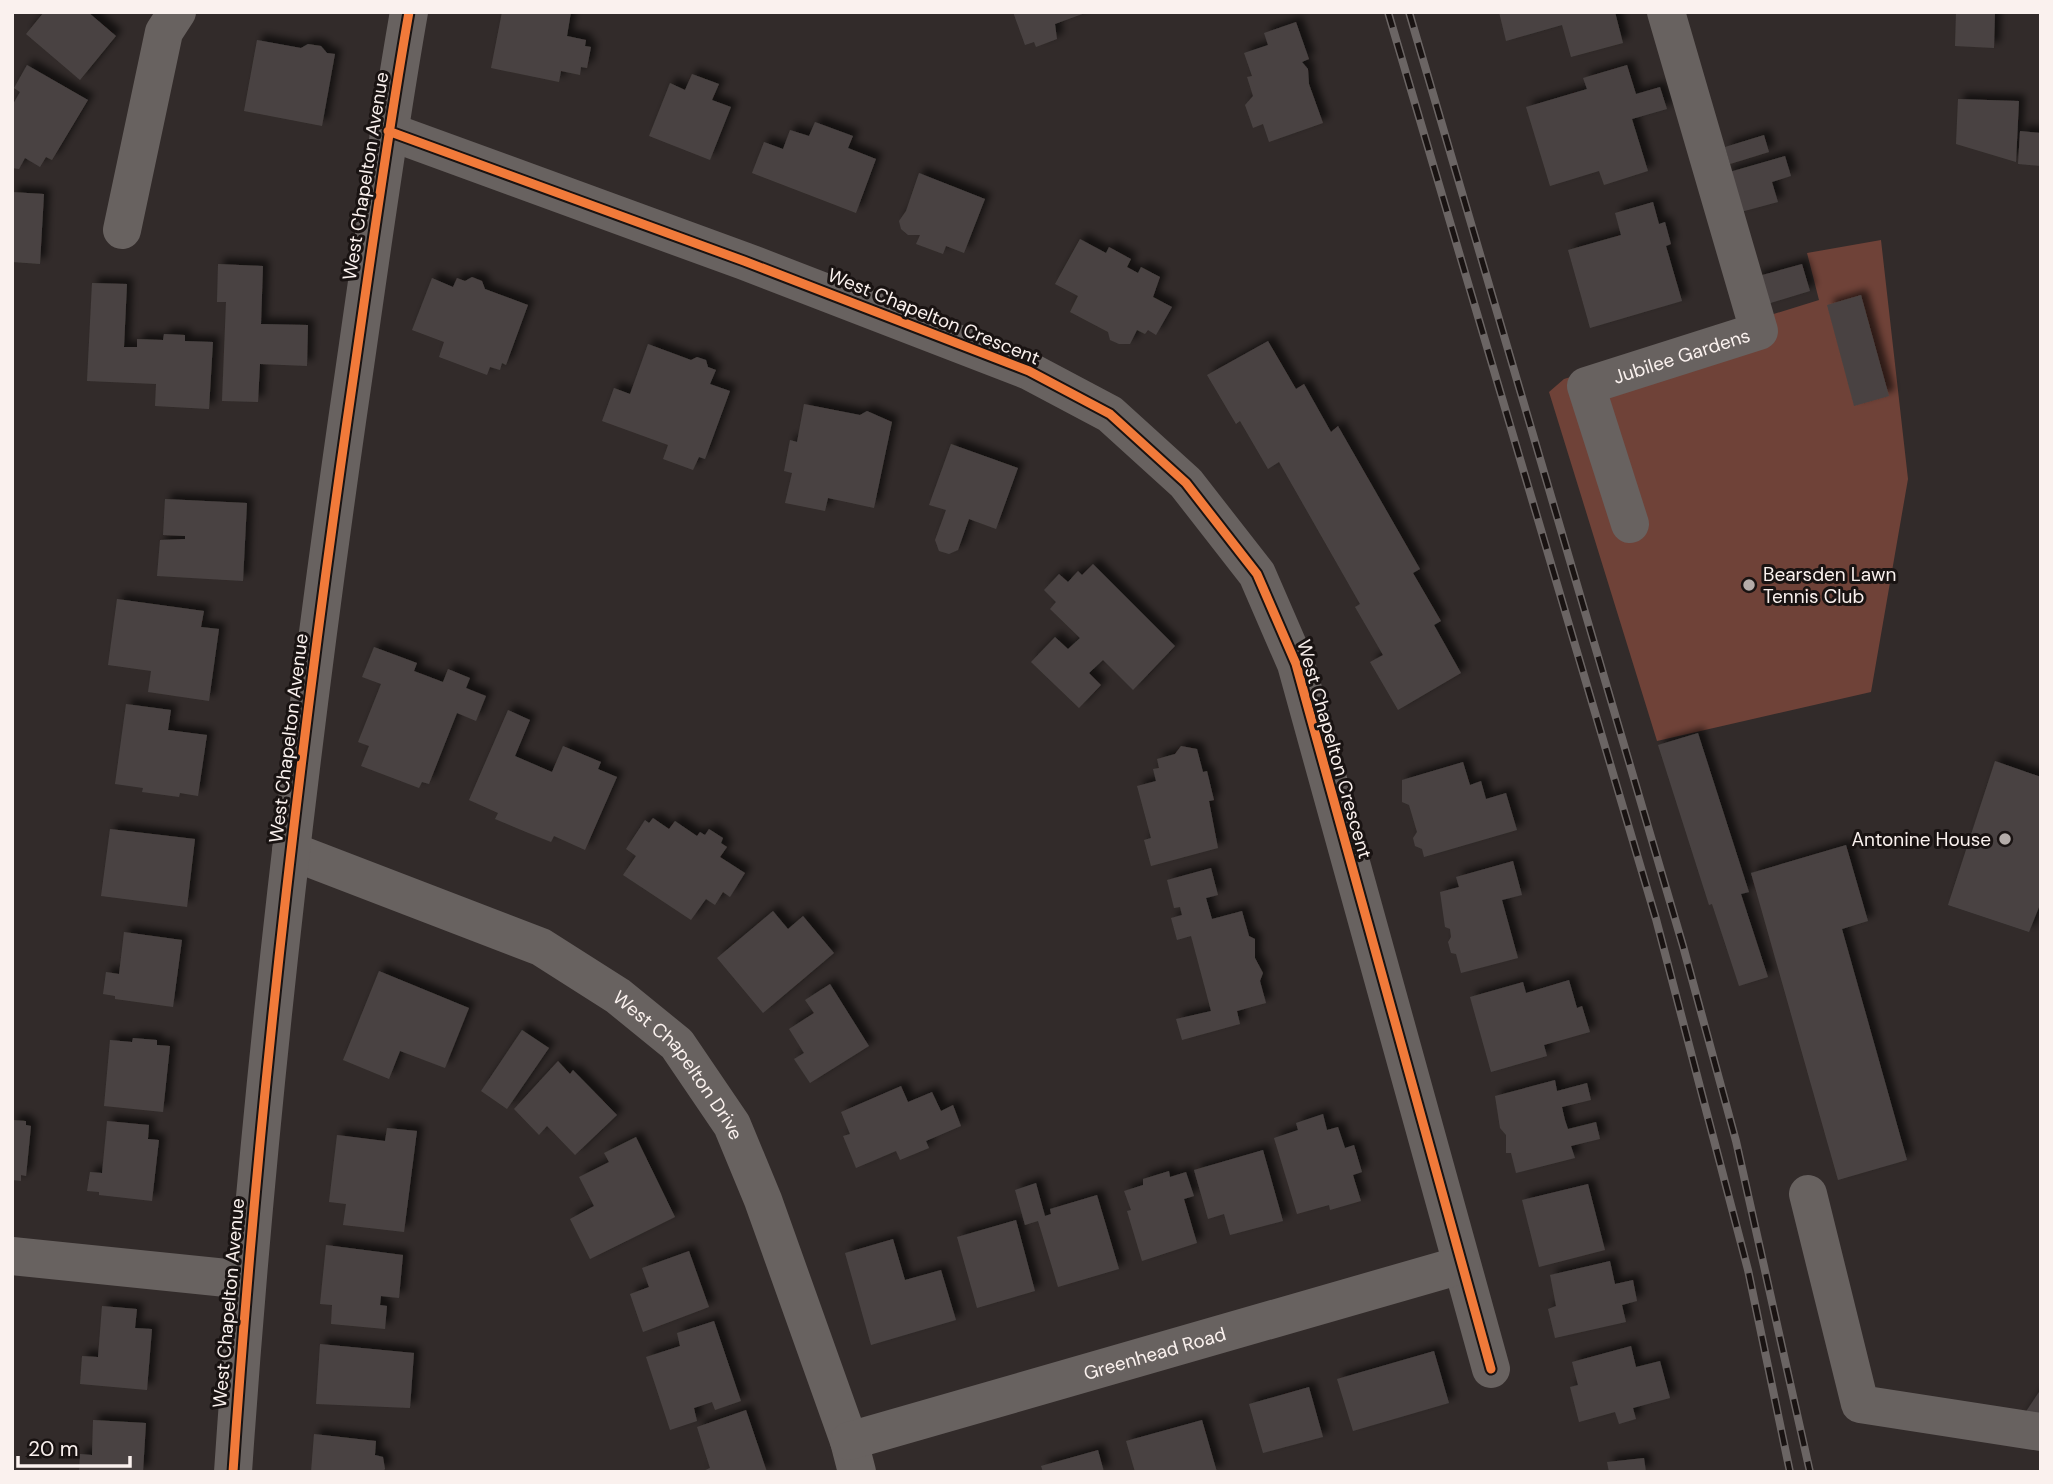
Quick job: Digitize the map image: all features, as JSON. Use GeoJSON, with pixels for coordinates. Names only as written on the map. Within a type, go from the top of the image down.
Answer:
{"type":"FeatureCollection","features":[{"type":"Feature","properties":{"kind":"street"},"geometry":{"type":"LineString","coordinates":[[122,230],[164,32],[177,12]]}},
{"type":"Feature","properties":{"kind":"street","name":"West Chapelton Avenue"},"geometry":{"type":"LineString","coordinates":[[233,1472],[246,1280],[291,851],[326,571],[388,131],[409,12]]}},
{"type":"Feature","properties":{"kind":"street","name":"Jubilee Gardens"},"geometry":{"type":"LineString","coordinates":[[1630,524],[1586,386],[1759,331],[1666,12]]}},
{"type":"Feature","properties":{"kind":"street","name":"West Chapelton Crescent"},"geometry":{"type":"LineString","coordinates":[[388,131],[744,261],[1029,371],[1110,414],[1186,483],[1257,574],[1296,664],[1491,1369]]}},
{"type":"Feature","properties":{"kind":"street","name":"West Chapelton Drive"},"geometry":{"type":"LineString","coordinates":[[291,851],[541,947],[618,996],[677,1044],[732,1125],[763,1200],[853,1456]]}},
{"type":"Feature","properties":{"kind":"street"},"geometry":{"type":"LineString","coordinates":[[1808,1194],[1860,1404],[2041,1433]]}},
{"type":"Feature","properties":{"kind":"street"},"geometry":{"type":"LineString","coordinates":[[12,1256],[246,1280]]}},
{"type":"Feature","properties":{"kind":"street","name":"Greenhead Road"},"geometry":{"type":"LineString","coordinates":[[853,1456],[1461,1265]]}},
{"type":"Feature","properties":{"kind":"shaded area","name":"Bearsden Lawn Tennis Club"},"geometry":{"type":"Polygon","coordinates":[[[1881,240],[1908,479],[1871,692],[1657,741],[1549,392],[1564,379],[1819,300],[1807,253],[1881,240]]]}},
{"type":"Feature","properties":{"kind":"building"},"geometry":{"type":"Polygon","coordinates":[[[44,12],[88,12],[116,36],[80,80],[26,34],[44,12]]]}},
{"type":"Feature","properties":{"kind":"building"},"geometry":{"type":"Polygon","coordinates":[[[502,12],[571,12],[567,36],[586,40],[585,46],[591,47],[587,68],[581,67],[580,75],[561,71],[559,82],[491,68],[502,12]]]}},
{"type":"Feature","properties":{"kind":"building"},"geometry":{"type":"Polygon","coordinates":[[[1013,12],[1085,13],[1055,24],[1057,39],[1036,47],[1034,42],[1025,45],[1013,12]]]}},
{"type":"Feature","properties":{"kind":"building"},"geometry":{"type":"Polygon","coordinates":[[[1499,12],[1615,12],[1623,43],[1571,57],[1562,25],[1506,41],[1499,12]]]}},
{"type":"Feature","properties":{"kind":"building"},"geometry":{"type":"Polygon","coordinates":[[[1956,12],[1995,12],[1994,48],[1955,46],[1956,12]]]}},
{"type":"Feature","properties":{"kind":"building"},"geometry":{"type":"Polygon","coordinates":[[[1296,22],[1309,59],[1302,62],[1308,69],[1309,84],[1323,123],[1269,142],[1263,124],[1253,128],[1245,105],[1253,96],[1247,77],[1252,76],[1244,53],[1268,45],[1264,33],[1296,22]]]}},
{"type":"Feature","properties":{"kind":"building"},"geometry":{"type":"Polygon","coordinates":[[[257,40],[301,48],[308,44],[321,46],[327,53],[335,54],[322,126],[244,111],[257,40]]]}},
{"type":"Feature","properties":{"kind":"building"},"geometry":{"type":"Polygon","coordinates":[[[27,65],[88,100],[52,160],[46,157],[40,167],[25,158],[19,169],[12,168],[12,106],[20,92],[14,88],[27,65]]]}},
{"type":"Feature","properties":{"kind":"building"},"geometry":{"type":"Polygon","coordinates":[[[1627,65],[1636,94],[1660,87],[1667,109],[1632,119],[1648,171],[1604,185],[1599,171],[1550,186],[1526,107],[1587,89],[1583,78],[1627,65]]]}},
{"type":"Feature","properties":{"kind":"building"},"geometry":{"type":"Polygon","coordinates":[[[692,74],[719,84],[712,100],[731,107],[710,160],[649,136],[670,83],[685,90],[692,74]]]}},
{"type":"Feature","properties":{"kind":"building"},"geometry":{"type":"Polygon","coordinates":[[[1958,99],[2019,101],[2016,162],[1956,144],[1958,99]]]}},
{"type":"Feature","properties":{"kind":"building"},"geometry":{"type":"Polygon","coordinates":[[[815,122],[853,136],[848,148],[876,159],[856,213],[752,173],[764,142],[783,149],[790,130],[809,136],[815,122]]]}},
{"type":"Feature","properties":{"kind":"building"},"geometry":{"type":"Polygon","coordinates":[[[2020,131],[2041,133],[2041,166],[2018,164],[2020,131]]]}},
{"type":"Feature","properties":{"kind":"building"},"geometry":{"type":"Polygon","coordinates":[[[1764,135],[1769,152],[1730,164],[1725,147],[1764,135]]]}},
{"type":"Feature","properties":{"kind":"building"},"geometry":{"type":"Polygon","coordinates":[[[1785,156],[1791,176],[1772,182],[1778,202],[1737,213],[1726,173],[1785,156]]]}},
{"type":"Feature","properties":{"kind":"building"},"geometry":{"type":"Polygon","coordinates":[[[919,173],[985,199],[964,253],[946,246],[943,254],[916,244],[920,235],[908,235],[901,229],[899,221],[906,211],[919,173]]]}},
{"type":"Feature","properties":{"kind":"building"},"geometry":{"type":"Polygon","coordinates":[[[12,192],[44,194],[40,264],[12,262],[12,192]]]}},
{"type":"Feature","properties":{"kind":"building"},"geometry":{"type":"Polygon","coordinates":[[[1653,202],[1659,224],[1665,222],[1671,244],[1666,246],[1682,301],[1590,328],[1568,250],[1621,235],[1615,213],[1653,202]]]}},
{"type":"Feature","properties":{"kind":"building"},"geometry":{"type":"Polygon","coordinates":[[[1080,239],[1106,253],[1109,247],[1131,259],[1127,267],[1138,273],[1141,267],[1160,277],[1153,297],[1172,307],[1156,335],[1148,330],[1145,334],[1137,330],[1130,344],[1119,344],[1110,340],[1108,332],[1070,312],[1078,296],[1055,284],[1080,239]]]}},
{"type":"Feature","properties":{"kind":"building"},"geometry":{"type":"Polygon","coordinates":[[[218,264],[263,266],[261,324],[308,325],[307,366],[260,364],[258,402],[222,401],[226,302],[217,302],[218,264]]]}},
{"type":"Feature","properties":{"kind":"building"},"geometry":{"type":"Polygon","coordinates":[[[1802,264],[1810,291],[1764,305],[1755,277],[1802,264]]]}},
{"type":"Feature","properties":{"kind":"building"},"geometry":{"type":"Polygon","coordinates":[[[472,277],[482,281],[485,289],[528,305],[506,365],[502,363],[500,370],[490,367],[487,375],[439,357],[444,342],[412,330],[432,278],[453,287],[457,278],[465,281],[472,277]]]}},
{"type":"Feature","properties":{"kind":"building"},"geometry":{"type":"Polygon","coordinates":[[[92,283],[127,284],[124,347],[137,347],[137,339],[163,340],[164,334],[185,335],[185,341],[213,342],[209,409],[155,406],[156,384],[87,381],[92,283]]]}},
{"type":"Feature","properties":{"kind":"building"},"geometry":{"type":"Polygon","coordinates":[[[1861,295],[1889,396],[1854,406],[1827,305],[1861,295]]]}},
{"type":"Feature","properties":{"kind":"building"},"geometry":{"type":"Polygon","coordinates":[[[1268,341],[1296,389],[1304,384],[1331,432],[1338,426],[1420,569],[1413,573],[1441,621],[1434,625],[1461,673],[1398,710],[1370,662],[1383,655],[1355,607],[1360,604],[1279,462],[1268,469],[1240,421],[1236,424],[1207,375],[1268,341]]]}},
{"type":"Feature","properties":{"kind":"building"},"geometry":{"type":"Polygon","coordinates":[[[648,344],[691,360],[697,357],[706,360],[708,367],[716,370],[710,384],[730,391],[705,459],[699,457],[693,470],[663,459],[668,445],[602,421],[614,388],[630,394],[648,344]]]}},
{"type":"Feature","properties":{"kind":"building"},"geometry":{"type":"Polygon","coordinates":[[[804,404],[860,415],[867,411],[892,422],[874,508],[828,498],[825,511],[785,503],[792,473],[784,471],[790,440],[797,442],[804,404]]]}},
{"type":"Feature","properties":{"kind":"building"},"geometry":{"type":"Polygon","coordinates":[[[951,444],[1018,468],[996,529],[969,519],[958,550],[949,554],[939,551],[935,540],[946,510],[929,505],[951,444]]]}},
{"type":"Feature","properties":{"kind":"building"},"geometry":{"type":"Polygon","coordinates":[[[165,499],[247,503],[243,581],[157,576],[160,540],[185,539],[185,536],[163,535],[165,499]]]}},
{"type":"Feature","properties":{"kind":"building"},"geometry":{"type":"Polygon","coordinates":[[[1093,564],[1175,646],[1133,690],[1103,660],[1089,673],[1101,685],[1079,708],[1031,662],[1055,637],[1068,649],[1080,638],[1050,609],[1056,602],[1044,590],[1059,574],[1068,582],[1078,571],[1082,575],[1093,564]]]}},
{"type":"Feature","properties":{"kind":"building"},"geometry":{"type":"Polygon","coordinates":[[[117,599],[204,611],[201,627],[219,629],[209,701],[148,692],[151,671],[108,665],[117,599]]]}},
{"type":"Feature","properties":{"kind":"building"},"geometry":{"type":"Polygon","coordinates":[[[374,647],[417,663],[414,671],[443,682],[448,669],[470,678],[466,688],[486,696],[476,721],[457,713],[429,784],[422,782],[419,788],[361,766],[369,746],[358,742],[381,684],[362,677],[374,647]]]}},
{"type":"Feature","properties":{"kind":"building"},"geometry":{"type":"Polygon","coordinates":[[[126,704],[171,710],[168,730],[207,735],[198,796],[180,793],[179,797],[142,792],[143,788],[115,784],[126,704]]]}},
{"type":"Feature","properties":{"kind":"building"},"geometry":{"type":"Polygon","coordinates":[[[508,710],[530,720],[515,756],[552,772],[563,746],[601,762],[598,769],[617,777],[585,850],[554,836],[551,842],[495,819],[498,813],[469,800],[508,710]]]}},
{"type":"Feature","properties":{"kind":"building"},"geometry":{"type":"Polygon","coordinates":[[[1698,733],[1749,892],[1741,894],[1768,977],[1739,986],[1712,904],[1709,905],[1658,745],[1698,733]]]}},
{"type":"Feature","properties":{"kind":"building"},"geometry":{"type":"Polygon","coordinates":[[[1181,746],[1197,749],[1203,772],[1207,771],[1214,800],[1209,801],[1218,848],[1151,866],[1144,840],[1151,838],[1137,786],[1156,781],[1153,769],[1159,768],[1157,759],[1175,754],[1181,746]]]}},
{"type":"Feature","properties":{"kind":"building","name":"Antonine House"},"geometry":{"type":"Polygon","coordinates":[[[1995,761],[2041,777],[2041,902],[2029,932],[1948,905],[1995,761]]]}},
{"type":"Feature","properties":{"kind":"building"},"geometry":{"type":"Polygon","coordinates":[[[1463,762],[1470,785],[1481,781],[1486,799],[1506,793],[1517,830],[1424,857],[1422,849],[1415,846],[1413,838],[1417,832],[1409,805],[1402,802],[1402,780],[1463,762]]]}},
{"type":"Feature","properties":{"kind":"building"},"geometry":{"type":"Polygon","coordinates":[[[653,818],[669,829],[675,821],[697,836],[700,832],[705,835],[709,829],[723,838],[721,843],[727,847],[720,857],[745,873],[730,897],[723,892],[715,905],[706,899],[691,920],[623,875],[636,856],[626,849],[645,820],[649,823],[653,818]]]}},
{"type":"Feature","properties":{"kind":"building"},"geometry":{"type":"Polygon","coordinates":[[[110,829],[195,839],[187,907],[101,896],[110,829]]]}},
{"type":"Feature","properties":{"kind":"building"},"geometry":{"type":"Polygon","coordinates":[[[1846,845],[1868,921],[1842,929],[1907,1160],[1838,1180],[1751,873],[1846,845]]]}},
{"type":"Feature","properties":{"kind":"building"},"geometry":{"type":"Polygon","coordinates":[[[1513,861],[1522,895],[1502,900],[1518,958],[1461,973],[1456,954],[1451,953],[1448,942],[1451,937],[1450,929],[1445,927],[1440,892],[1459,887],[1456,877],[1513,861]]]}},
{"type":"Feature","properties":{"kind":"building"},"geometry":{"type":"Polygon","coordinates":[[[1211,868],[1218,895],[1206,898],[1212,919],[1242,911],[1249,936],[1255,939],[1255,958],[1263,973],[1260,981],[1266,1003],[1237,1011],[1240,1024],[1182,1040],[1176,1019],[1211,1011],[1191,936],[1177,940],[1171,918],[1182,915],[1180,907],[1174,908],[1167,880],[1211,868]]]}},
{"type":"Feature","properties":{"kind":"building"},"geometry":{"type":"Polygon","coordinates":[[[773,911],[788,929],[803,916],[834,953],[763,1013],[717,958],[773,911]]]}},
{"type":"Feature","properties":{"kind":"building"},"geometry":{"type":"Polygon","coordinates":[[[124,932],[182,940],[173,1007],[115,999],[115,996],[103,994],[106,972],[119,974],[124,932]]]}},
{"type":"Feature","properties":{"kind":"building"},"geometry":{"type":"Polygon","coordinates":[[[379,971],[469,1008],[445,1068],[400,1051],[389,1079],[343,1060],[379,971]]]}},
{"type":"Feature","properties":{"kind":"building"},"geometry":{"type":"Polygon","coordinates":[[[1569,980],[1577,1008],[1582,1006],[1590,1032],[1544,1045],[1547,1056],[1491,1072],[1470,997],[1523,982],[1526,993],[1569,980]]]}},
{"type":"Feature","properties":{"kind":"building"},"geometry":{"type":"Polygon","coordinates":[[[830,984],[869,1046],[810,1083],[794,1059],[804,1053],[789,1029],[814,1013],[805,1000],[830,984]]]}},
{"type":"Feature","properties":{"kind":"building"},"geometry":{"type":"Polygon","coordinates":[[[522,1030],[549,1048],[507,1109],[481,1091],[522,1030]]]}},
{"type":"Feature","properties":{"kind":"building"},"geometry":{"type":"Polygon","coordinates":[[[133,1038],[157,1040],[157,1045],[170,1046],[163,1112],[104,1106],[110,1040],[132,1042],[133,1038]]]}},
{"type":"Feature","properties":{"kind":"building"},"geometry":{"type":"Polygon","coordinates":[[[558,1061],[570,1074],[573,1070],[617,1115],[575,1155],[547,1126],[539,1135],[514,1109],[558,1061]]]}},
{"type":"Feature","properties":{"kind":"building"},"geometry":{"type":"Polygon","coordinates":[[[1555,1080],[1557,1091],[1587,1083],[1591,1100],[1562,1107],[1565,1120],[1568,1129],[1596,1122],[1600,1139],[1571,1146],[1575,1158],[1516,1173],[1511,1153],[1506,1153],[1506,1135],[1500,1128],[1495,1096],[1555,1080]]]}},
{"type":"Feature","properties":{"kind":"building"},"geometry":{"type":"Polygon","coordinates":[[[901,1086],[908,1102],[932,1092],[941,1111],[953,1105],[961,1126],[926,1141],[929,1148],[900,1160],[896,1151],[856,1168],[843,1136],[850,1134],[841,1112],[901,1086]]]}},
{"type":"Feature","properties":{"kind":"building"},"geometry":{"type":"Polygon","coordinates":[[[1323,1114],[1327,1130],[1338,1127],[1345,1148],[1354,1145],[1362,1172],[1353,1175],[1361,1201],[1330,1210],[1329,1205],[1297,1214],[1274,1138],[1298,1130],[1296,1123],[1323,1114]]]}},
{"type":"Feature","properties":{"kind":"building"},"geometry":{"type":"Polygon","coordinates":[[[12,1120],[26,1121],[26,1125],[31,1126],[26,1176],[21,1175],[21,1181],[12,1180],[12,1120]]]}},
{"type":"Feature","properties":{"kind":"building"},"geometry":{"type":"Polygon","coordinates":[[[107,1121],[149,1125],[148,1139],[159,1140],[152,1201],[99,1195],[99,1192],[87,1191],[90,1172],[102,1173],[107,1121]]]}},
{"type":"Feature","properties":{"kind":"building"},"geometry":{"type":"Polygon","coordinates":[[[387,1128],[417,1131],[404,1232],[343,1225],[346,1204],[329,1202],[337,1135],[385,1141],[387,1128]]]}},
{"type":"Feature","properties":{"kind":"building"},"geometry":{"type":"Polygon","coordinates":[[[636,1137],[675,1217],[590,1259],[570,1219],[594,1206],[579,1177],[609,1162],[604,1153],[636,1137]]]}},
{"type":"Feature","properties":{"kind":"building"},"geometry":{"type":"Polygon","coordinates":[[[1263,1150],[1283,1221],[1230,1235],[1224,1214],[1208,1219],[1194,1170],[1263,1150]]]}},
{"type":"Feature","properties":{"kind":"building"},"geometry":{"type":"Polygon","coordinates":[[[1169,1171],[1170,1177],[1186,1172],[1194,1196],[1184,1199],[1197,1243],[1142,1261],[1124,1191],[1143,1185],[1143,1179],[1169,1171]]]}},
{"type":"Feature","properties":{"kind":"building"},"geometry":{"type":"Polygon","coordinates":[[[1036,1183],[1045,1216],[1051,1214],[1050,1209],[1097,1195],[1119,1269],[1058,1287],[1038,1221],[1025,1225],[1015,1190],[1036,1183]]]}},
{"type":"Feature","properties":{"kind":"building"},"geometry":{"type":"Polygon","coordinates":[[[1588,1184],[1605,1250],[1539,1267],[1522,1200],[1588,1184]]]}},
{"type":"Feature","properties":{"kind":"building"},"geometry":{"type":"Polygon","coordinates":[[[1016,1220],[1035,1291],[977,1308],[957,1237],[1016,1220]]]}},
{"type":"Feature","properties":{"kind":"building"},"geometry":{"type":"Polygon","coordinates":[[[893,1239],[905,1280],[941,1270],[956,1320],[871,1345],[845,1253],[893,1239]]]}},
{"type":"Feature","properties":{"kind":"building"},"geometry":{"type":"Polygon","coordinates":[[[326,1245],[403,1255],[399,1298],[381,1296],[380,1305],[387,1306],[385,1329],[331,1324],[332,1305],[320,1304],[326,1245]]]}},
{"type":"Feature","properties":{"kind":"building"},"geometry":{"type":"Polygon","coordinates":[[[689,1251],[709,1307],[643,1332],[630,1294],[649,1287],[642,1268],[689,1251]]]}},
{"type":"Feature","properties":{"kind":"building"},"geometry":{"type":"Polygon","coordinates":[[[1610,1261],[1615,1284],[1633,1280],[1637,1301],[1622,1305],[1626,1322],[1555,1338],[1548,1309],[1556,1306],[1550,1275],[1610,1261]]]}},
{"type":"Feature","properties":{"kind":"building"},"geometry":{"type":"Polygon","coordinates":[[[102,1306],[137,1309],[135,1328],[152,1329],[147,1390],[80,1384],[82,1356],[98,1357],[102,1306]]]}},
{"type":"Feature","properties":{"kind":"building"},"geometry":{"type":"Polygon","coordinates":[[[714,1321],[741,1401],[715,1410],[712,1402],[694,1408],[697,1421],[670,1430],[646,1357],[680,1346],[677,1333],[714,1321]]]}},
{"type":"Feature","properties":{"kind":"building"},"geometry":{"type":"Polygon","coordinates":[[[320,1344],[414,1353],[410,1408],[316,1404],[320,1344]]]}},
{"type":"Feature","properties":{"kind":"building"},"geometry":{"type":"Polygon","coordinates":[[[1631,1346],[1636,1367],[1660,1361],[1670,1398],[1633,1408],[1636,1419],[1619,1424],[1615,1412],[1579,1422],[1570,1387],[1578,1385],[1572,1362],[1631,1346]]]}},
{"type":"Feature","properties":{"kind":"building"},"geometry":{"type":"Polygon","coordinates":[[[1434,1351],[1449,1403],[1353,1431],[1337,1379],[1434,1351]]]}},
{"type":"Feature","properties":{"kind":"building"},"geometry":{"type":"Polygon","coordinates":[[[1309,1387],[1323,1437],[1263,1453],[1249,1404],[1309,1387]]]}},
{"type":"Feature","properties":{"kind":"building"},"geometry":{"type":"Polygon","coordinates":[[[2041,1389],[2041,1422],[2021,1419],[2041,1389]]]}},
{"type":"Feature","properties":{"kind":"building"},"geometry":{"type":"Polygon","coordinates":[[[746,1410],[767,1472],[701,1472],[710,1468],[697,1427],[746,1410]]]}},
{"type":"Feature","properties":{"kind":"building"},"geometry":{"type":"Polygon","coordinates":[[[93,1420],[146,1423],[143,1472],[79,1472],[80,1454],[92,1455],[93,1420]]]}},
{"type":"Feature","properties":{"kind":"building"},"geometry":{"type":"Polygon","coordinates":[[[1202,1420],[1217,1472],[1135,1472],[1126,1441],[1202,1420]]]}},
{"type":"Feature","properties":{"kind":"building"},"geometry":{"type":"Polygon","coordinates":[[[314,1434],[376,1441],[375,1455],[383,1457],[385,1469],[383,1472],[311,1472],[314,1434]]]}},
{"type":"Feature","properties":{"kind":"building"},"geometry":{"type":"Polygon","coordinates":[[[1098,1450],[1104,1472],[1043,1472],[1041,1466],[1098,1450]]]}},
{"type":"Feature","properties":{"kind":"building"},"geometry":{"type":"Polygon","coordinates":[[[1644,1458],[1646,1472],[1609,1472],[1607,1462],[1644,1458]]]}},
{"type":"Feature","properties":{"kind":"railway"},"geometry":{"type":"LineString","coordinates":[[1388,12],[1656,919],[1748,1270],[1790,1472]]}},
{"type":"Feature","properties":{"kind":"railway"},"geometry":{"type":"LineString","coordinates":[[1409,12],[1683,946],[1736,1141],[1810,1472]]}},
{"type":"Feature","properties":{"kind":"cycle path"},"geometry":{"type":"LineString","coordinates":[[233,1472],[266,1077],[295,814],[347,421],[409,12]]}},
{"type":"Feature","properties":{"kind":"cycle path"},"geometry":{"type":"LineString","coordinates":[[388,131],[744,261],[1029,371],[1110,414],[1186,483],[1257,574],[1296,664],[1491,1369]]}},
{"type":"Feature","properties":{"kind":"place","name":"Bearsden Lawn Tennis Club"},"geometry":{"type":"Point","coordinates":[1749,585]}},
{"type":"Feature","properties":{"kind":"place","name":"Antonine House"},"geometry":{"type":"Point","coordinates":[2005,839]}}]}
